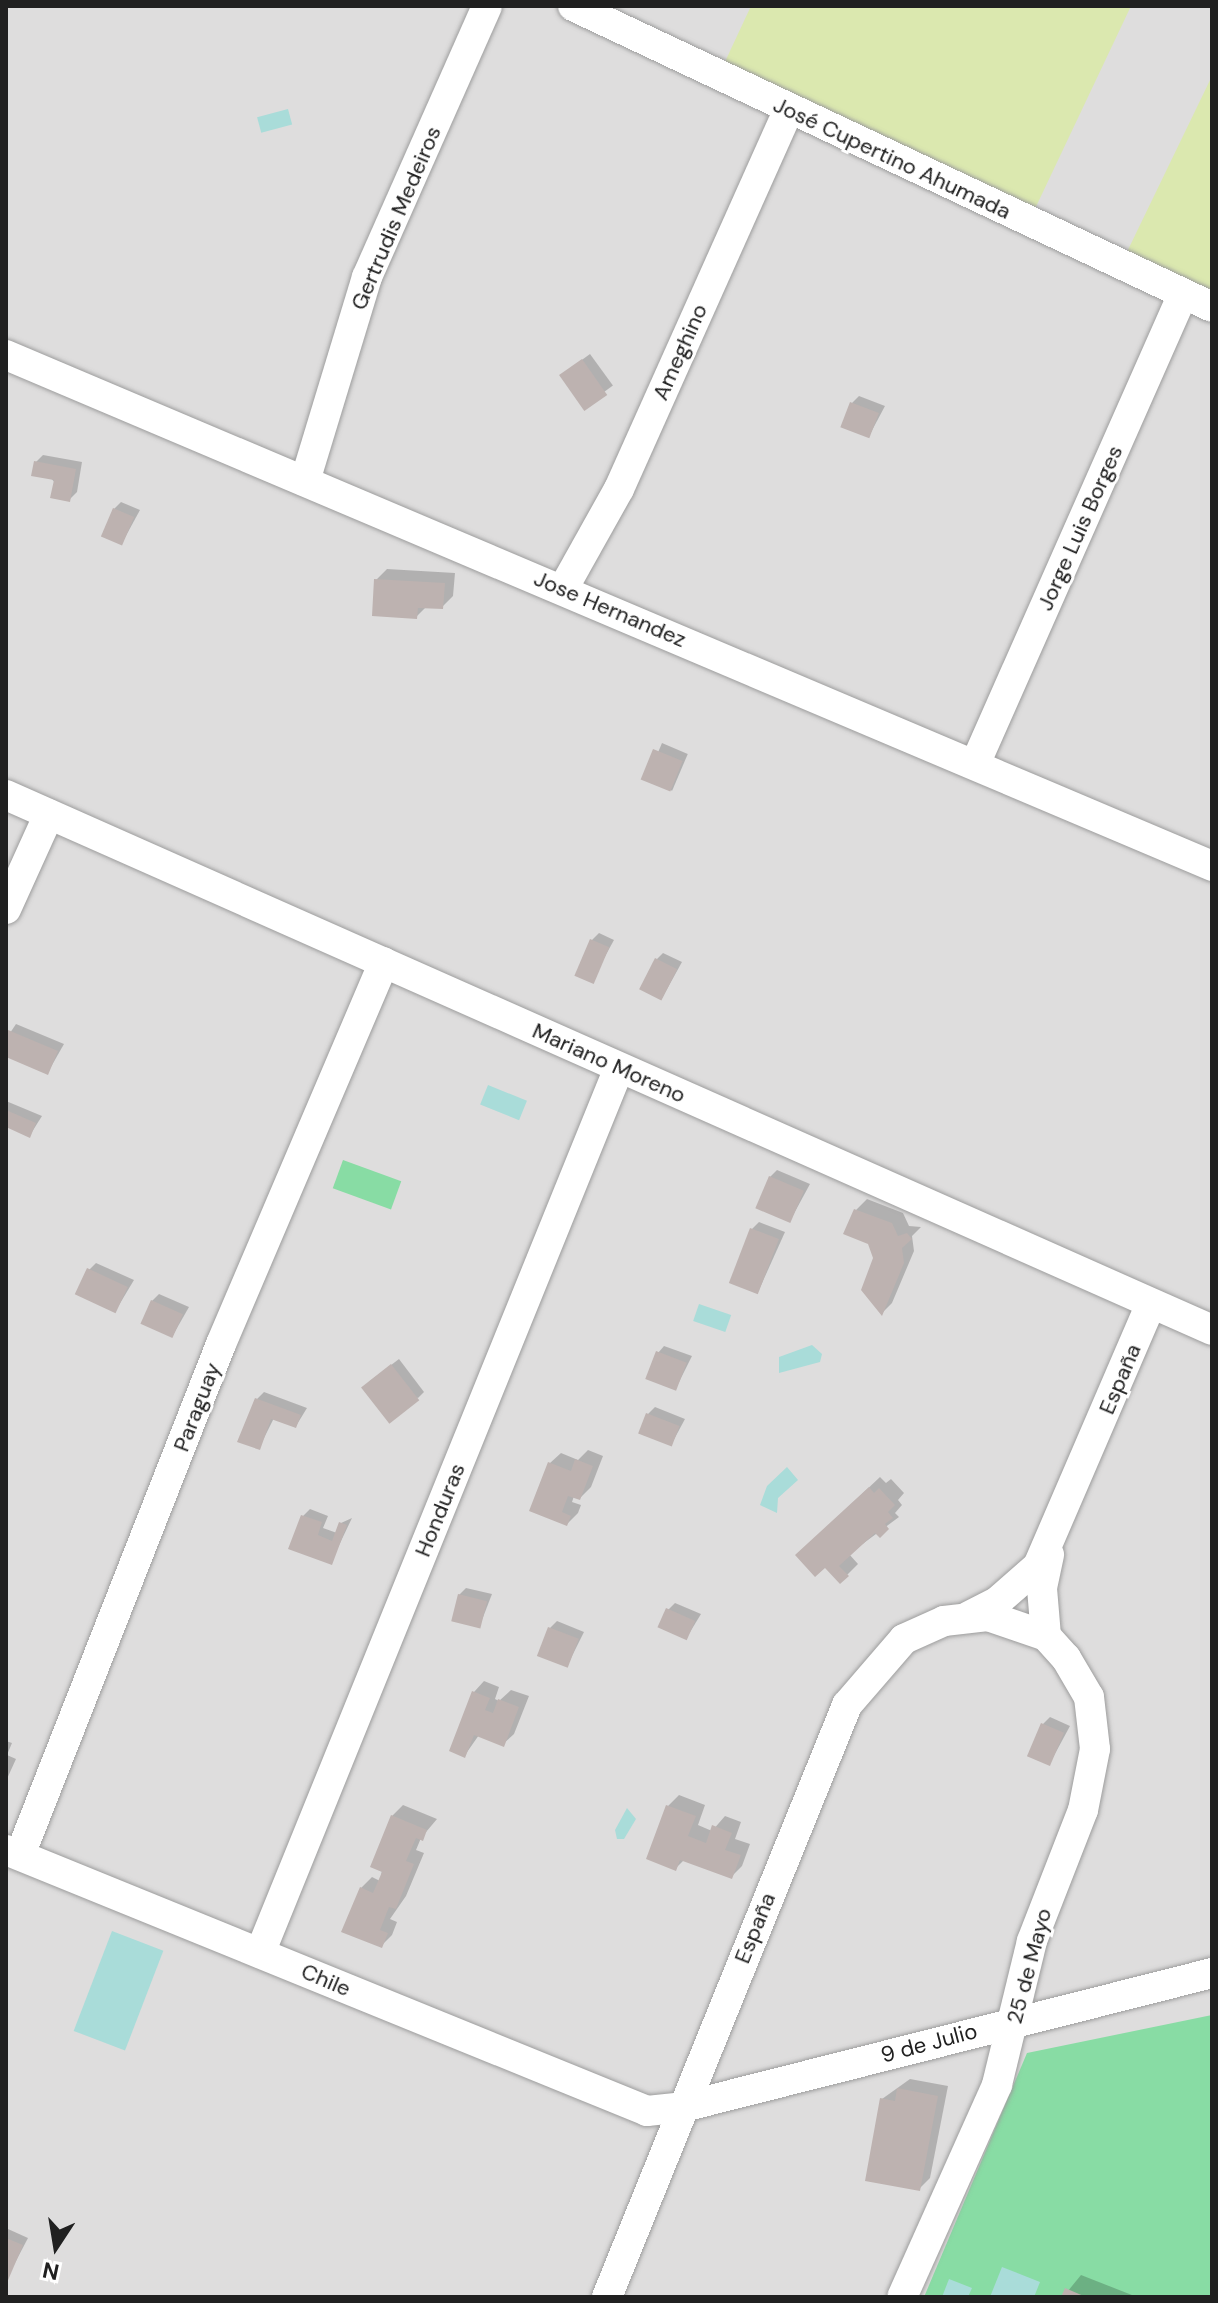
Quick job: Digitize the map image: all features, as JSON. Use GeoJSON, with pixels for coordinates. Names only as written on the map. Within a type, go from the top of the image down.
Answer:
{"type":"FeatureCollection","features":[{"type":"Feature","properties":{"kind":"street","name":"Gertrudis Medeiros"},"geometry":{"type":"LineString","coordinates":[[305,481],[367,277],[487,6]]}},
{"type":"Feature","properties":{"kind":"street","name":"José Cupertino Ahumada"},"geometry":{"type":"LineString","coordinates":[[573,6],[788,111],[1212,307]]}},
{"type":"Feature","properties":{"kind":"street","name":"Ameghino"},"geometry":{"type":"LineString","coordinates":[[563,589],[619,489],[788,111]]}},
{"type":"Feature","properties":{"kind":"street","name":"Jorge Luis Borges"},"geometry":{"type":"LineString","coordinates":[[976,762],[1183,294]]}},
{"type":"Feature","properties":{"kind":"street","name":"Jose Hernandez"},"geometry":{"type":"LineString","coordinates":[[6,355],[976,762],[1212,866]]}},
{"type":"Feature","properties":{"kind":"street","name":"Mariano Moreno"},"geometry":{"type":"LineString","coordinates":[[6,795],[1212,1330]]}},
{"type":"Feature","properties":{"kind":"street"},"geometry":{"type":"LineString","coordinates":[[6,909],[49,814]]}},
{"type":"Feature","properties":{"kind":"street","name":"Paraguay"},"geometry":{"type":"LineString","coordinates":[[13,1853],[221,1344],[384,962]]}},
{"type":"Feature","properties":{"kind":"street","name":"Honduras"},"geometry":{"type":"LineString","coordinates":[[260,1953],[619,1068]]}},
{"type":"Feature","properties":{"kind":"street","name":"España"},"geometry":{"type":"LineString","coordinates":[[969,1616],[1014,1622],[1046,1636],[1042,1588],[1052,1543],[1151,1304]]}},
{"type":"Feature","properties":{"kind":"street","name":"España"},"geometry":{"type":"LineString","coordinates":[[607,2297],[847,1705],[904,1639],[923,1627],[969,1616],[1023,1582],[1052,1543]]}},
{"type":"Feature","properties":{"kind":"street","name":"25 de Mayo"},"geometry":{"type":"LineString","coordinates":[[902,2297],[997,2085],[1041,1912],[1083,1810],[1095,1749],[1085,1689],[1046,1636]]}},
{"type":"Feature","properties":{"kind":"street","name":"Chile"},"geometry":{"type":"LineString","coordinates":[[13,1853],[647,2111]]}},
{"type":"Feature","properties":{"kind":"street","name":"9 de Julio"},"geometry":{"type":"LineString","coordinates":[[647,2111],[683,2107],[1212,1973]]}},
{"type":"Feature","properties":{"kind":"shaded area"},"geometry":{"type":"Polygon","coordinates":[[[6,6],[1212,6],[1212,2297],[6,2297],[6,6]]]}},
{"type":"Feature","properties":{"kind":"green space"},"geometry":{"type":"Polygon","coordinates":[[[751,6],[1131,6],[1033,213],[723,66],[751,6]]]}},
{"type":"Feature","properties":{"kind":"green space"},"geometry":{"type":"Polygon","coordinates":[[[1212,76],[1212,299],[1125,256],[1212,76]]]}},
{"type":"Feature","properties":{"kind":"green space"},"geometry":{"type":"Polygon","coordinates":[[[343,1160],[401,1181],[391,1209],[333,1188],[343,1160]]]}},
{"type":"Feature","properties":{"kind":"green space"},"geometry":{"type":"Polygon","coordinates":[[[1212,2015],[1212,2297],[924,2297],[1027,2053],[1212,2015]]]}},
{"type":"Feature","properties":{"kind":"water"},"geometry":{"type":"Polygon","coordinates":[[[288,109],[292,124],[261,133],[257,117],[288,109]]]}},
{"type":"Feature","properties":{"kind":"water"},"geometry":{"type":"Polygon","coordinates":[[[488,1085],[527,1101],[519,1120],[480,1104],[488,1085]]]}},
{"type":"Feature","properties":{"kind":"water"},"geometry":{"type":"Polygon","coordinates":[[[699,1304],[731,1315],[725,1332],[693,1321],[699,1304]]]}},
{"type":"Feature","properties":{"kind":"water"},"geometry":{"type":"Polygon","coordinates":[[[812,1345],[822,1354],[820,1362],[779,1373],[779,1357],[812,1345]]]}},
{"type":"Feature","properties":{"kind":"water"},"geometry":{"type":"Polygon","coordinates":[[[787,1467],[798,1480],[778,1498],[777,1513],[760,1505],[767,1486],[787,1467]]]}},
{"type":"Feature","properties":{"kind":"water"},"geometry":{"type":"Polygon","coordinates":[[[627,1808],[636,1819],[624,1839],[617,1839],[615,1830],[627,1808]]]}},
{"type":"Feature","properties":{"kind":"water"},"geometry":{"type":"Polygon","coordinates":[[[112,1931],[163,1951],[125,2051],[74,2031],[112,1931]]]}},
{"type":"Feature","properties":{"kind":"water"},"geometry":{"type":"Polygon","coordinates":[[[1002,2267],[1040,2282],[1034,2297],[990,2297],[1002,2267]]]}},
{"type":"Feature","properties":{"kind":"water"},"geometry":{"type":"Polygon","coordinates":[[[949,2279],[972,2288],[968,2297],[942,2297],[949,2279]]]}},
{"type":"Feature","properties":{"kind":"building"},"geometry":{"type":"Polygon","coordinates":[[[582,359],[607,395],[584,411],[559,375],[582,359]]]}},
{"type":"Feature","properties":{"kind":"building"},"geometry":{"type":"Polygon","coordinates":[[[850,402],[879,413],[869,438],[840,427],[850,402]]]}},
{"type":"Feature","properties":{"kind":"building"},"geometry":{"type":"Polygon","coordinates":[[[34,461],[76,469],[70,502],[50,498],[54,480],[31,476],[34,461]]]}},
{"type":"Feature","properties":{"kind":"building"},"geometry":{"type":"Polygon","coordinates":[[[113,508],[134,517],[122,546],[101,537],[113,508]]]}},
{"type":"Feature","properties":{"kind":"building"},"geometry":{"type":"Polygon","coordinates":[[[374,579],[445,583],[443,609],[418,608],[417,619],[372,616],[374,579]]]}},
{"type":"Feature","properties":{"kind":"building"},"geometry":{"type":"Polygon","coordinates":[[[653,749],[683,761],[670,792],[641,780],[653,749]]]}},
{"type":"Feature","properties":{"kind":"building"},"geometry":{"type":"Polygon","coordinates":[[[590,939],[609,947],[594,984],[574,976],[590,939]]]}},
{"type":"Feature","properties":{"kind":"building"},"geometry":{"type":"Polygon","coordinates":[[[655,958],[677,969],[661,1001],[639,989],[655,958]]]}},
{"type":"Feature","properties":{"kind":"building"},"geometry":{"type":"Polygon","coordinates":[[[8,1030],[58,1051],[48,1075],[6,1057],[8,1030]]]}},
{"type":"Feature","properties":{"kind":"building"},"geometry":{"type":"Polygon","coordinates":[[[6,1110],[36,1123],[30,1138],[6,1127],[6,1110]]]}},
{"type":"Feature","properties":{"kind":"building"},"geometry":{"type":"Polygon","coordinates":[[[769,1176],[804,1191],[790,1223],[755,1208],[769,1176]]]}},
{"type":"Feature","properties":{"kind":"building"},"geometry":{"type":"Polygon","coordinates":[[[854,1209],[892,1223],[898,1236],[907,1233],[912,1239],[902,1248],[904,1263],[882,1316],[861,1290],[873,1258],[868,1244],[843,1234],[854,1209]]]}},
{"type":"Feature","properties":{"kind":"building"},"geometry":{"type":"Polygon","coordinates":[[[750,1228],[779,1239],[758,1294],[729,1283],[750,1228]]]}},
{"type":"Feature","properties":{"kind":"building"},"geometry":{"type":"Polygon","coordinates":[[[87,1268],[128,1287],[116,1313],[75,1294],[87,1268]]]}},
{"type":"Feature","properties":{"kind":"building"},"geometry":{"type":"Polygon","coordinates":[[[151,1300],[183,1314],[172,1338],[140,1324],[151,1300]]]}},
{"type":"Feature","properties":{"kind":"building"},"geometry":{"type":"Polygon","coordinates":[[[656,1351],[687,1363],[676,1391],[645,1379],[656,1351]]]}},
{"type":"Feature","properties":{"kind":"building"},"geometry":{"type":"Polygon","coordinates":[[[391,1364],[419,1400],[389,1424],[361,1387],[391,1364]]]}},
{"type":"Feature","properties":{"kind":"building"},"geometry":{"type":"Polygon","coordinates":[[[255,1398],[301,1415],[296,1428],[271,1419],[260,1450],[237,1442],[255,1398]]]}},
{"type":"Feature","properties":{"kind":"building"},"geometry":{"type":"Polygon","coordinates":[[[646,1413],[680,1426],[672,1446],[638,1434],[646,1413]]]}},
{"type":"Feature","properties":{"kind":"building"},"geometry":{"type":"Polygon","coordinates":[[[575,1459],[593,1466],[580,1500],[568,1496],[562,1512],[571,1516],[567,1526],[529,1511],[548,1462],[571,1471],[575,1459]]]}},
{"type":"Feature","properties":{"kind":"building"},"geometry":{"type":"Polygon","coordinates":[[[869,1487],[874,1493],[879,1488],[895,1505],[888,1512],[893,1518],[885,1524],[889,1529],[880,1538],[875,1533],[839,1566],[849,1576],[840,1584],[825,1568],[815,1577],[795,1555],[869,1487]]]}},
{"type":"Feature","properties":{"kind":"building"},"geometry":{"type":"Polygon","coordinates":[[[301,1515],[322,1522],[318,1535],[332,1541],[339,1522],[347,1525],[332,1565],[288,1549],[301,1515]]]}},
{"type":"Feature","properties":{"kind":"building"},"geometry":{"type":"Polygon","coordinates":[[[458,1594],[487,1601],[480,1628],[451,1621],[458,1594]]]}},
{"type":"Feature","properties":{"kind":"building"},"geometry":{"type":"Polygon","coordinates":[[[666,1608],[695,1621],[687,1640],[657,1627],[666,1608]]]}},
{"type":"Feature","properties":{"kind":"building"},"geometry":{"type":"Polygon","coordinates":[[[548,1627],[579,1639],[568,1668],[537,1656],[548,1627]]]}},
{"type":"Feature","properties":{"kind":"building"},"geometry":{"type":"Polygon","coordinates":[[[472,1691],[490,1698],[485,1710],[493,1713],[498,1699],[519,1707],[504,1747],[474,1735],[465,1758],[449,1751],[472,1691]]]}},
{"type":"Feature","properties":{"kind":"building"},"geometry":{"type":"Polygon","coordinates":[[[1041,1723],[1064,1733],[1050,1766],[1027,1756],[1041,1723]]]}},
{"type":"Feature","properties":{"kind":"building"},"geometry":{"type":"Polygon","coordinates":[[[666,1805],[696,1816],[688,1836],[706,1843],[712,1825],[732,1833],[725,1850],[741,1855],[732,1879],[680,1860],[676,1871],[646,1859],[666,1805]]]}},
{"type":"Feature","properties":{"kind":"building"},"geometry":{"type":"Polygon","coordinates":[[[391,1815],[427,1830],[423,1841],[416,1838],[406,1861],[414,1864],[396,1909],[389,1907],[380,1930],[388,1933],[382,1948],[341,1932],[360,1887],[373,1893],[382,1872],[370,1867],[391,1815]]]}},
{"type":"Feature","properties":{"kind":"building"},"geometry":{"type":"Polygon","coordinates":[[[897,2088],[938,2096],[920,2191],[865,2181],[880,2098],[895,2101],[897,2088]]]}},
{"type":"Feature","properties":{"kind":"building"},"geometry":{"type":"Polygon","coordinates":[[[6,2238],[23,2245],[6,2285],[6,2238]]]}},
{"type":"Feature","properties":{"kind":"building"},"geometry":{"type":"Polygon","coordinates":[[[1065,2288],[1086,2297],[1061,2297],[1065,2288]]]}}]}
